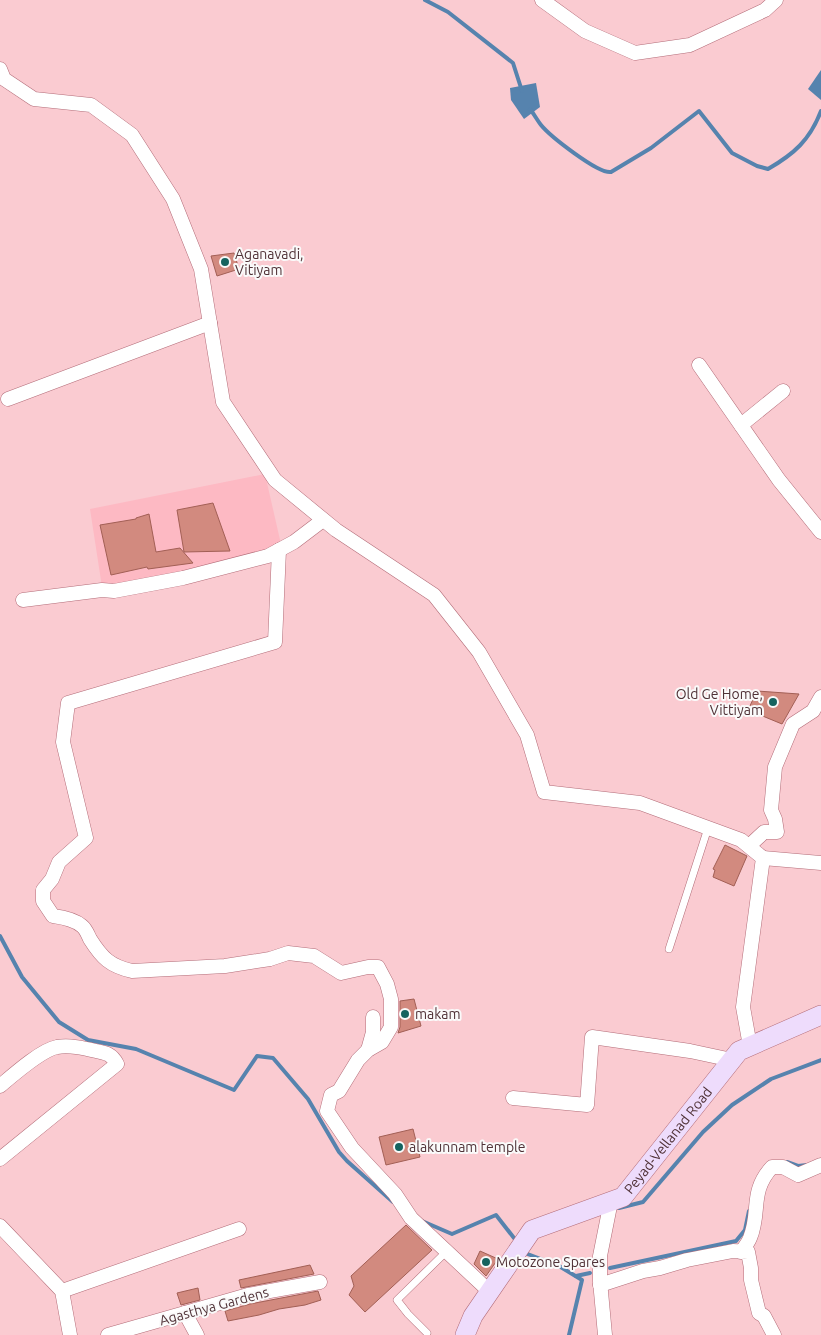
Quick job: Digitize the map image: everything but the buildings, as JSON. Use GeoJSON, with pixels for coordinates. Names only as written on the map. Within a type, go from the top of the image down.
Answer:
{"type":"FeatureCollection","features":[{"type":"Feature","properties":{"kind":"main road","name":"Peyad-Vellanad Road"},"geometry":{"type":"LineString","coordinates":[[465,1335],[485,1288],[532,1230],[623,1197],[739,1051],[821,1015]]}},
{"type":"Feature","properties":{"kind":"street"},"geometry":{"type":"LineString","coordinates":[[542,0],[584,31],[635,53],[690,45],[765,10],[776,0]]}},
{"type":"Feature","properties":{"kind":"street"},"geometry":{"type":"LineString","coordinates":[[0,69],[4,79],[34,100],[91,105],[132,135],[173,199],[201,269],[223,402],[275,480],[336,530],[434,595],[479,652],[527,735],[544,792],[640,803],[741,840],[763,858],[821,863]]}},
{"type":"Feature","properties":{"kind":"street"},"geometry":{"type":"LineString","coordinates":[[8,399],[210,323]]}},
{"type":"Feature","properties":{"kind":"street"},"geometry":{"type":"LineString","coordinates":[[699,365],[779,480],[821,532]]}},
{"type":"Feature","properties":{"kind":"street"},"geometry":{"type":"LineString","coordinates":[[741,425],[783,391]]}},
{"type":"Feature","properties":{"kind":"street"},"geometry":{"type":"LineString","coordinates":[[23,600],[114,590],[183,578],[273,553],[294,542],[323,520]]}},
{"type":"Feature","properties":{"kind":"street"},"geometry":{"type":"LineString","coordinates":[[273,553],[275,642],[68,703],[63,742],[86,838],[59,862],[52,879],[43,890],[42,901],[53,916],[61,917],[82,926],[106,960],[118,968],[132,971],[225,966],[270,960],[288,952],[314,956],[341,973],[368,967],[378,967],[390,991],[391,1027],[382,1042],[368,1050],[352,1068],[339,1090],[330,1095],[327,1111],[352,1148],[384,1180],[411,1217],[485,1288]]}},
{"type":"Feature","properties":{"kind":"street"},"geometry":{"type":"LineString","coordinates":[[749,846],[764,832],[778,832],[775,819],[770,810],[775,767],[793,724],[813,711],[821,697]]}},
{"type":"Feature","properties":{"kind":"street"},"geometry":{"type":"LineString","coordinates":[[750,1046],[743,1007],[763,858]]}},
{"type":"Feature","properties":{"kind":"street"},"geometry":{"type":"LineString","coordinates":[[368,1050],[373,1032],[373,1017]]}},
{"type":"Feature","properties":{"kind":"street"},"geometry":{"type":"LineString","coordinates":[[513,1098],[587,1105],[592,1037],[690,1051],[732,1060]]}},
{"type":"Feature","properties":{"kind":"street"},"geometry":{"type":"LineString","coordinates":[[0,1086],[40,1055],[56,1047],[79,1047],[106,1053],[113,1056],[117,1064],[0,1159]]}},
{"type":"Feature","properties":{"kind":"street"},"geometry":{"type":"LineString","coordinates":[[741,1252],[750,1239],[758,1192],[763,1177],[767,1172],[772,1167],[783,1167],[798,1175],[821,1165]]}},
{"type":"Feature","properties":{"kind":"street"},"geometry":{"type":"LineString","coordinates":[[605,1335],[600,1285],[600,1256],[611,1201]]}},
{"type":"Feature","properties":{"kind":"street"},"geometry":{"type":"LineString","coordinates":[[0,1226],[62,1292],[70,1335]]}},
{"type":"Feature","properties":{"kind":"street"},"geometry":{"type":"LineString","coordinates":[[62,1292],[239,1229]]}},
{"type":"Feature","properties":{"kind":"street"},"geometry":{"type":"LineString","coordinates":[[600,1285],[687,1260],[733,1251],[748,1252],[751,1280],[759,1313],[764,1316],[774,1335]]}},
{"type":"Feature","properties":{"kind":"street","name":"Agasthya Gardens"},"geometry":{"type":"LineString","coordinates":[[108,1335],[248,1295],[320,1282]]}},
{"type":"Feature","properties":{"kind":"street"},"geometry":{"type":"LineString","coordinates":[[185,1313],[197,1335]]}},
{"type":"Feature","properties":{"kind":"lane"},"geometry":{"type":"LineString","coordinates":[[669,949],[708,828]]}},
{"type":"Feature","properties":{"kind":"lane"},"geometry":{"type":"LineString","coordinates":[[427,1333],[397,1300],[447,1251]]}},
{"type":"Feature","properties":{"kind":"shaded area"},"geometry":{"type":"Polygon","coordinates":[[[265,474],[283,553],[102,587],[90,509],[265,474]]]}},
{"type":"Feature","properties":{"kind":"water"},"geometry":{"type":"Polygon","coordinates":[[[821,70],[821,100],[808,89],[821,70]]]}},
{"type":"Feature","properties":{"kind":"water"},"geometry":{"type":"Polygon","coordinates":[[[536,83],[540,107],[524,119],[511,100],[510,88],[536,83]]]}},
{"type":"Feature","properties":{"kind":"waterway"},"geometry":{"type":"LineString","coordinates":[[425,0],[448,12],[513,63],[522,91]]}},
{"type":"Feature","properties":{"kind":"waterway"},"geometry":{"type":"LineString","coordinates":[[530,109],[541,125],[564,145],[596,167],[611,172],[651,148],[699,111],[732,153],[757,166],[768,169],[786,158],[800,145],[812,130],[821,111]]}},
{"type":"Feature","properties":{"kind":"waterway"},"geometry":{"type":"LineString","coordinates":[[0,936],[22,977],[59,1022],[88,1040],[136,1049],[234,1090],[257,1056],[273,1058],[308,1099],[339,1152],[393,1202]]}},
{"type":"Feature","properties":{"kind":"waterway"},"geometry":{"type":"LineString","coordinates":[[619,1208],[643,1202],[703,1132],[732,1105],[771,1079],[821,1060]]}},
{"type":"Feature","properties":{"kind":"waterway"},"geometry":{"type":"LineString","coordinates":[[787,1162],[798,1166],[807,1165]]}},
{"type":"Feature","properties":{"kind":"waterway"},"geometry":{"type":"LineString","coordinates":[[610,1268],[736,1241],[745,1230],[749,1211]]}},
{"type":"Feature","properties":{"kind":"waterway"},"geometry":{"type":"LineString","coordinates":[[422,1221],[452,1234],[496,1215],[514,1238]]}},
{"type":"Feature","properties":{"kind":"waterway"},"geometry":{"type":"LineString","coordinates":[[526,1252],[559,1266],[582,1280],[569,1335]]}},
{"type":"Feature","properties":{"kind":"waterway"},"geometry":{"type":"LineString","coordinates":[[576,1276],[590,1273]]}},
{"type":"Feature","properties":{"kind":"place","name":"Aganavadi, Vitiyam"},"geometry":{"type":"Point","coordinates":[225,262]}},
{"type":"Feature","properties":{"kind":"place","name":"Old Ge Home, Vittiyam"},"geometry":{"type":"Point","coordinates":[773,702]}},
{"type":"Feature","properties":{"kind":"place","name":"makam"},"geometry":{"type":"Point","coordinates":[405,1014]}},
{"type":"Feature","properties":{"kind":"place","name":"alakunnam temple"},"geometry":{"type":"Point","coordinates":[399,1147]}},
{"type":"Feature","properties":{"kind":"place","name":"Motozone Spares"},"geometry":{"type":"Point","coordinates":[486,1262]}}]}
